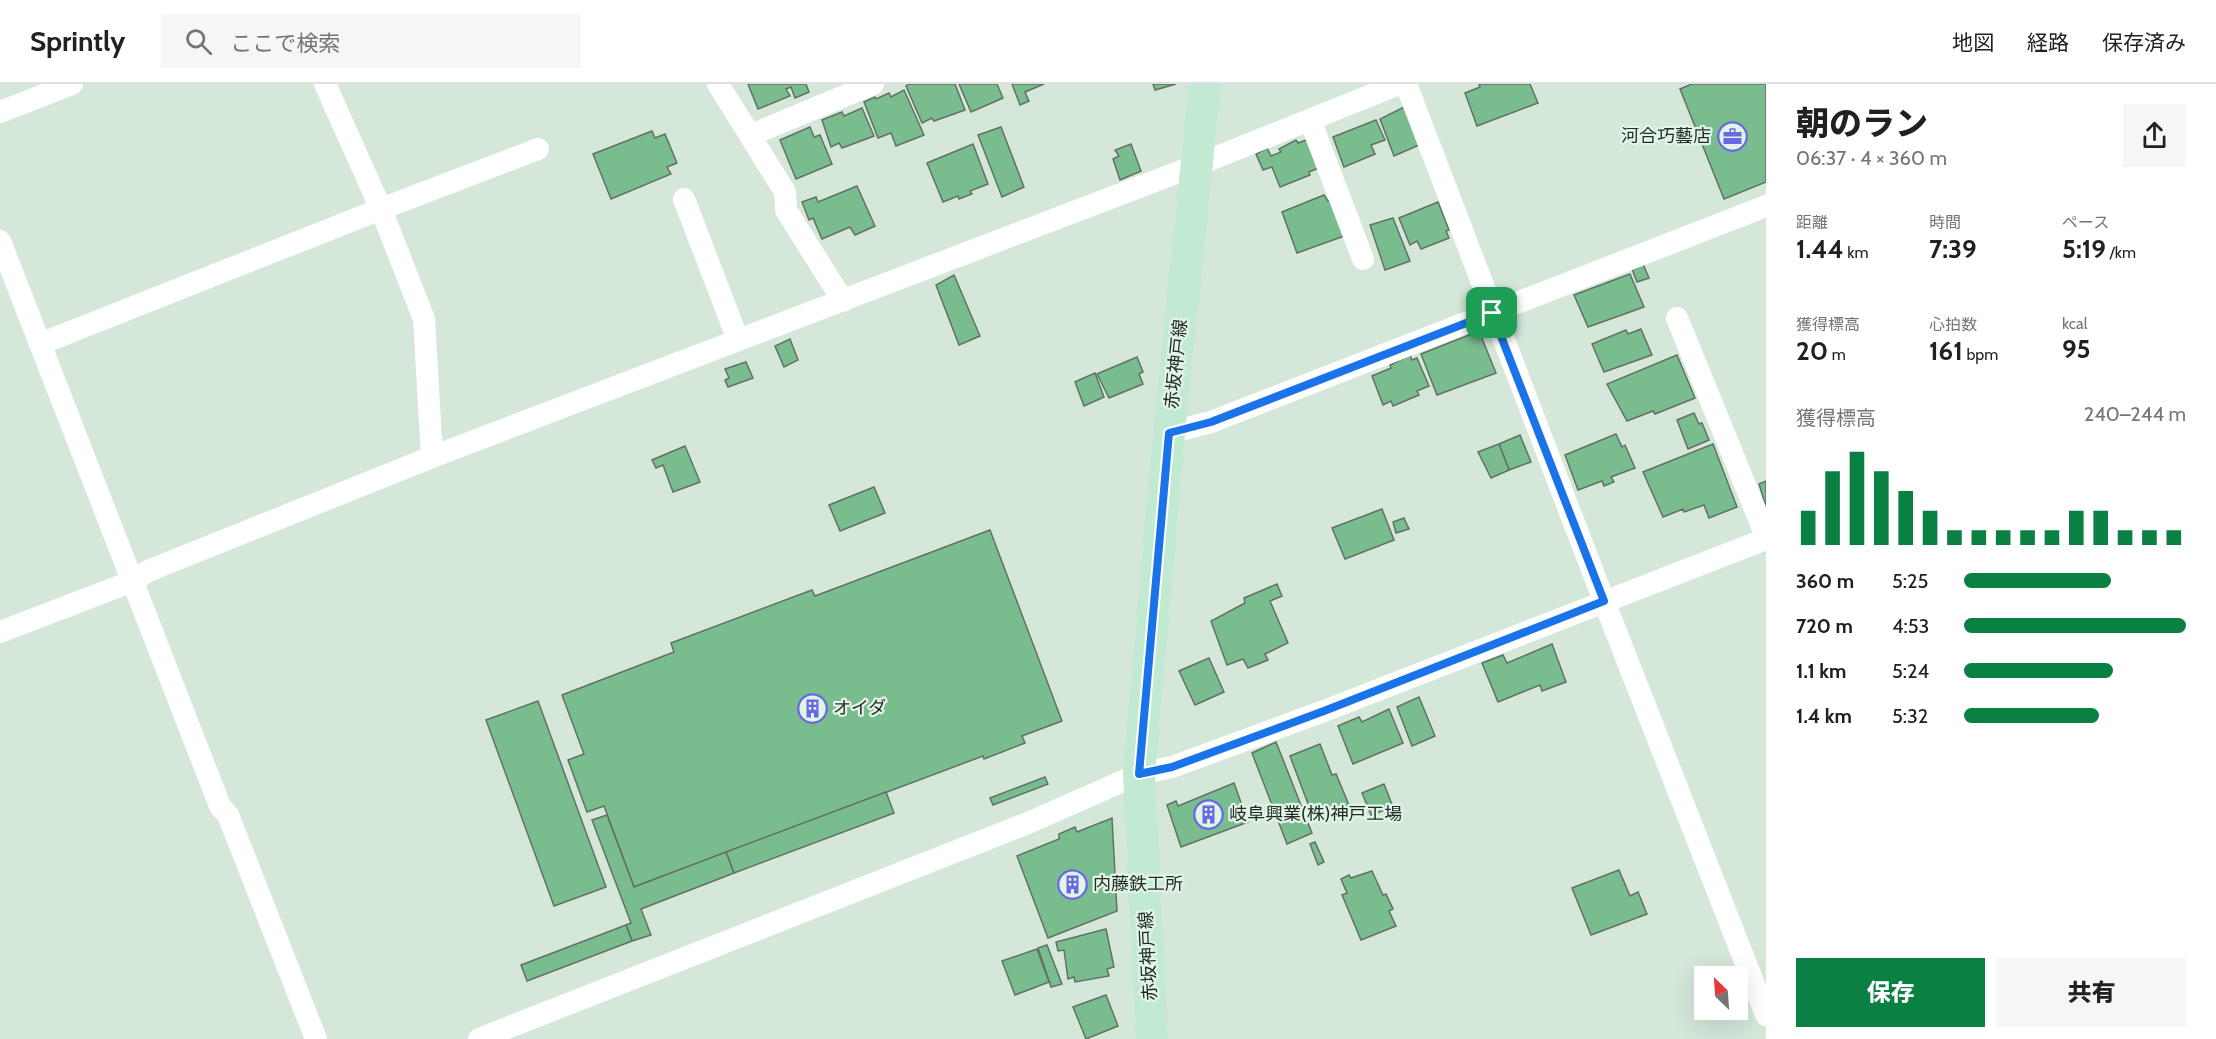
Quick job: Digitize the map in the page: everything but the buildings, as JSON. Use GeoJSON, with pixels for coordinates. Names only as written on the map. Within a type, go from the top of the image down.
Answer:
{"type":"FeatureCollection","features":[{"type":"Feature","properties":{"kind":"main road","name":"赤坂神戸線"},"geometry":{"type":"LineString","coordinates":[[1152,1039],[1139,774],[1169,433],[1205,84]]}},
{"type":"Feature","properties":{"kind":"street"},"geometry":{"type":"LineString","coordinates":[[0,112],[72,84]]}},
{"type":"Feature","properties":{"kind":"street"},"geometry":{"type":"LineString","coordinates":[[325,84],[381,209],[424,319],[432,457]]}},
{"type":"Feature","properties":{"kind":"street"},"geometry":{"type":"LineString","coordinates":[[717,84],[785,192],[786,210],[843,301]]}},
{"type":"Feature","properties":{"kind":"street"},"geometry":{"type":"LineString","coordinates":[[751,135],[873,84]]}},
{"type":"Feature","properties":{"kind":"street"},"geometry":{"type":"LineString","coordinates":[[0,632],[133,581],[148,571],[432,457],[1197,165],[1399,84]]}},
{"type":"Feature","properties":{"kind":"street"},"geometry":{"type":"LineString","coordinates":[[1406,84],[1492,313],[1766,1016]]}},
{"type":"Feature","properties":{"kind":"street"},"geometry":{"type":"LineString","coordinates":[[1310,120],[1363,259]]}},
{"type":"Feature","properties":{"kind":"street"},"geometry":{"type":"LineString","coordinates":[[40,344],[537,149]]}},
{"type":"Feature","properties":{"kind":"street"},"geometry":{"type":"LineString","coordinates":[[684,199],[738,340]]}},
{"type":"Feature","properties":{"kind":"street"},"geometry":{"type":"LineString","coordinates":[[1169,433],[1211,422],[1766,206]]}},
{"type":"Feature","properties":{"kind":"street"},"geometry":{"type":"LineString","coordinates":[[0,242],[220,806],[228,815],[316,1039]]}},
{"type":"Feature","properties":{"kind":"street"},"geometry":{"type":"LineString","coordinates":[[479,1039],[1028,823],[1139,774],[1172,767],[1313,715],[1766,537],[1677,318]]}},
{"type":"Feature","properties":{"kind":"place","name":"河合巧藝店"},"geometry":{"type":"Point","coordinates":[1732,136]}},
{"type":"Feature","properties":{"kind":"place","name":"オイダ"},"geometry":{"type":"Point","coordinates":[812,708]}},
{"type":"Feature","properties":{"kind":"place","name":"岐阜興業(株)神戸工場"},"geometry":{"type":"Point","coordinates":[1208,814]}},
{"type":"Feature","properties":{"kind":"place","name":"内藤鉄工所"},"geometry":{"type":"Point","coordinates":[1072,884]}},
{"type":"Feature","properties":{"kind":"route"},"geometry":{"type":"LineString","coordinates":[[1492,313],[1604,601],[1324,711],[1172,767],[1139,774],[1169,433],[1211,422],[1492,313]]}}]}
